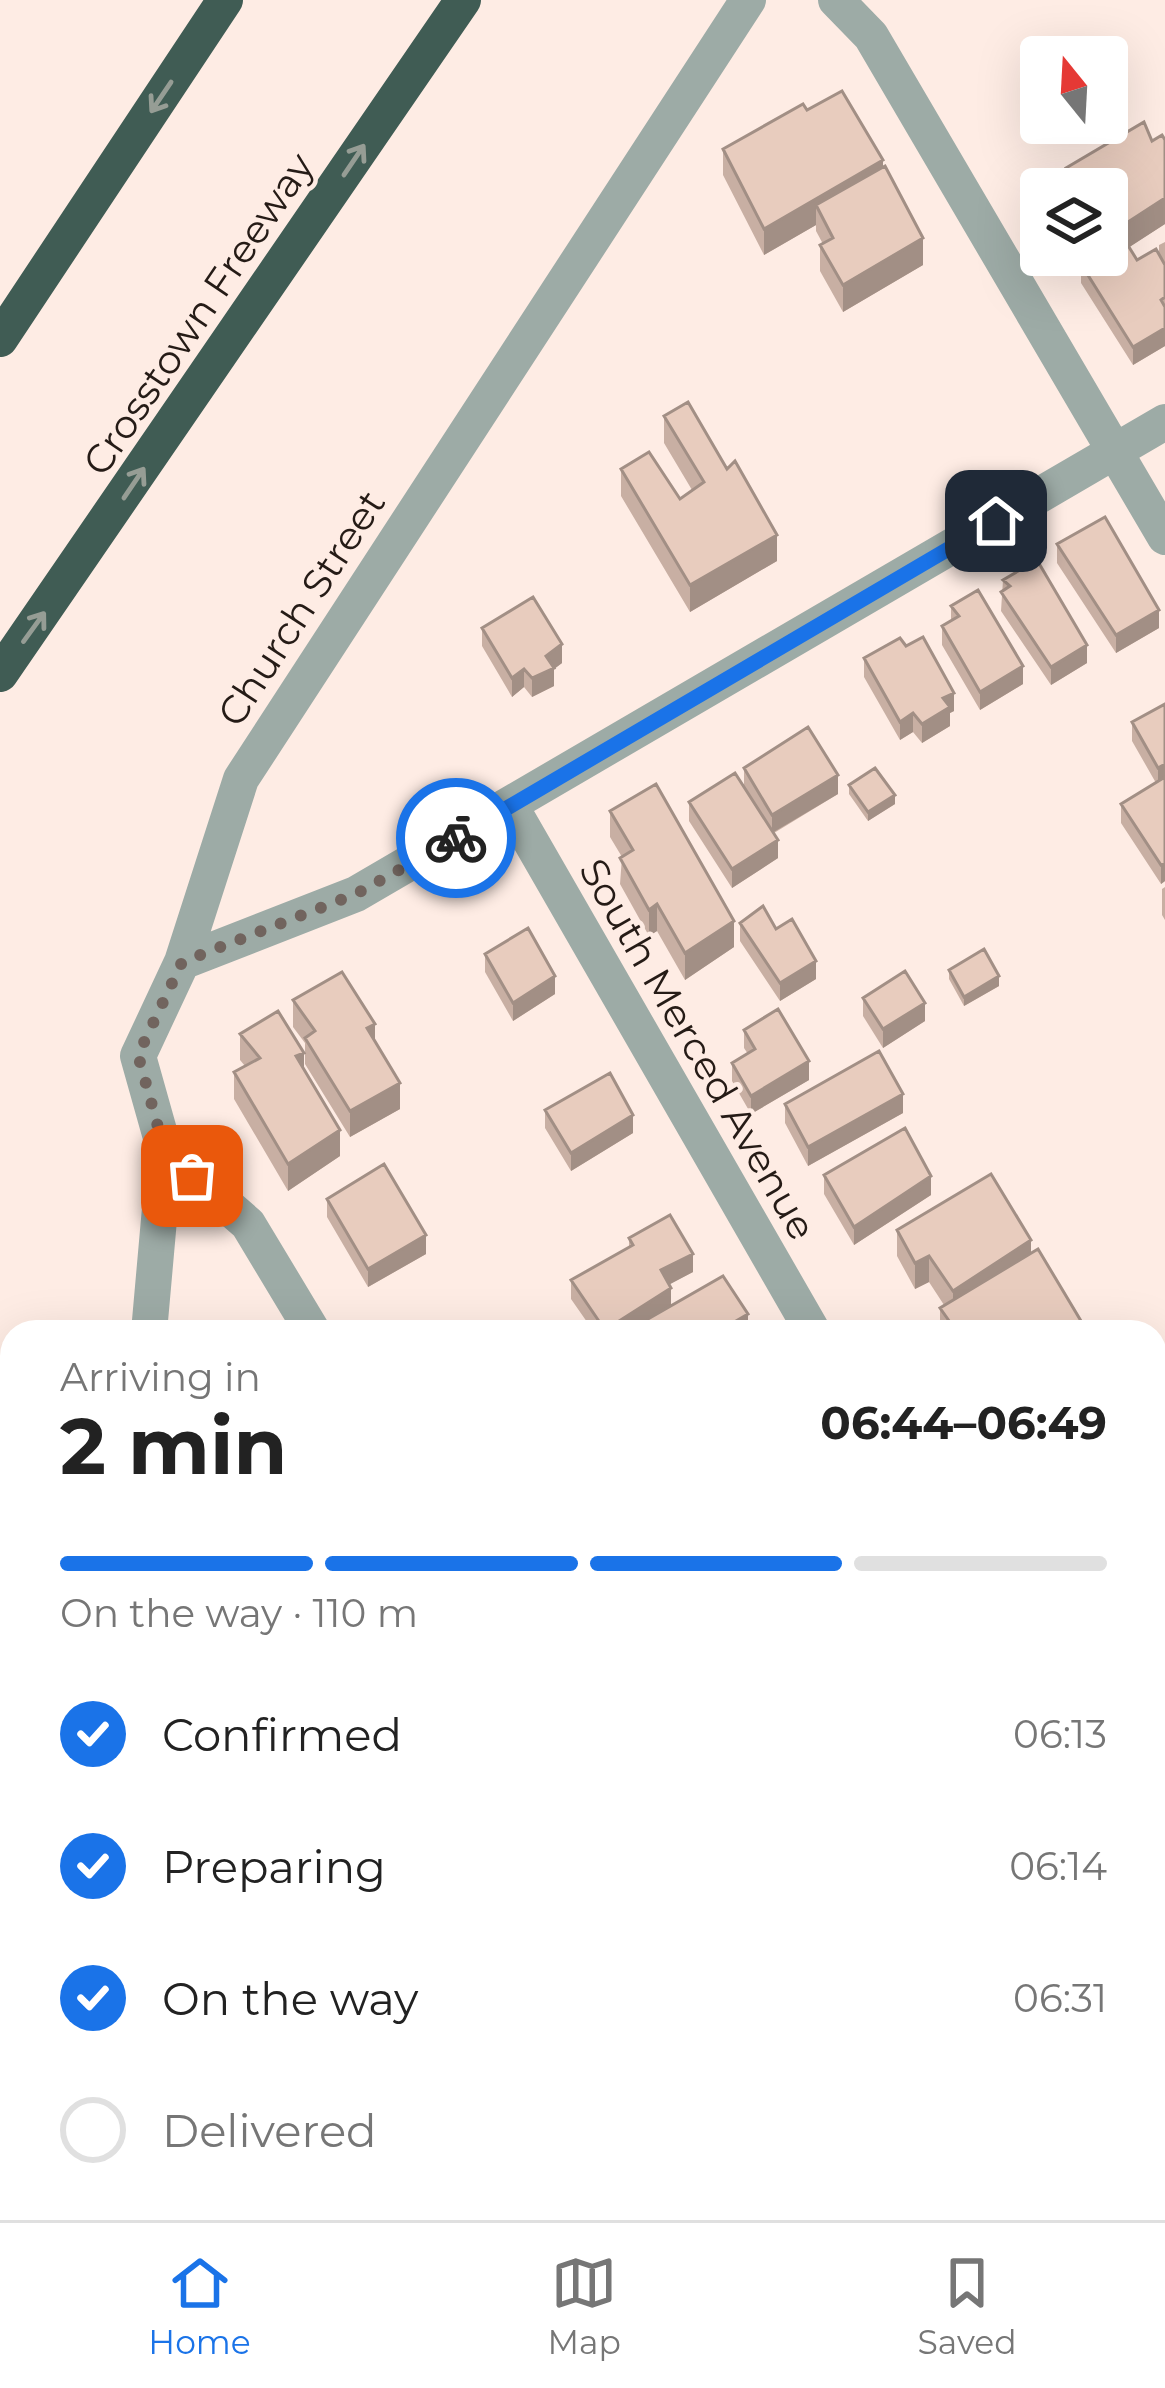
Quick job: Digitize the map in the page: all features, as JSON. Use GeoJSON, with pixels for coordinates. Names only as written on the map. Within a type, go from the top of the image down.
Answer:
{"type":"FeatureCollection","features":[{"type":"Feature","properties":{"kind":"highway"},"geometry":{"type":"LineString","coordinates":[[0,339],[225,0]]}},
{"type":"Feature","properties":{"kind":"highway","name":"Crosstown Freeway"},"geometry":{"type":"LineString","coordinates":[[0,674],[463,0]]}},
{"type":"Feature","properties":{"kind":"street","name":"Church Street"},"geometry":{"type":"LineString","coordinates":[[150,1320],[165,1152],[138,1055],[182,962],[241,779],[748,0]]}},
{"type":"Feature","properties":{"kind":"street"},"geometry":{"type":"LineString","coordinates":[[836,0],[871,36],[1165,537]]}},
{"type":"Feature","properties":{"kind":"street"},"geometry":{"type":"LineString","coordinates":[[182,962],[356,894],[1165,422]]}},
{"type":"Feature","properties":{"kind":"street","name":"South Merced Avenue"},"geometry":{"type":"LineString","coordinates":[[511,807],[806,1320]]}},
{"type":"Feature","properties":{"kind":"street"},"geometry":{"type":"LineString","coordinates":[[165,1152],[248,1224],[306,1320]]}},
{"type":"Feature","properties":{"kind":"building"},"geometry":{"type":"Polygon","coordinates":[[[842,91],[883,160],[764,229],[723,149],[803,104],[807,110],[842,91]]]}},
{"type":"Feature","properties":{"kind":"building"},"geometry":{"type":"Polygon","coordinates":[[[1144,122],[1152,141],[1162,135],[1165,140],[1165,198],[1128,222],[1128,168],[1066,168],[1107,144],[1128,144],[1128,131],[1144,122]]]}},
{"type":"Feature","properties":{"kind":"building"},"geometry":{"type":"Polygon","coordinates":[[[885,166],[923,238],[843,285],[820,245],[833,238],[816,205],[885,166]]]}},
{"type":"Feature","properties":{"kind":"building"},"geometry":{"type":"Polygon","coordinates":[[[1128,245],[1137,260],[1156,249],[1165,265],[1165,297],[1161,300],[1165,328],[1133,347],[1089,276],[1128,276],[1128,245]]]}},
{"type":"Feature","properties":{"kind":"building"},"geometry":{"type":"Polygon","coordinates":[[[688,402],[727,469],[735,461],[777,535],[690,585],[621,469],[649,452],[680,499],[704,482],[664,416],[688,402]]]}},
{"type":"Feature","properties":{"kind":"building"},"geometry":{"type":"Polygon","coordinates":[[[1105,517],[1159,610],[1116,635],[1057,544],[1105,517]]]}},
{"type":"Feature","properties":{"kind":"building"},"geometry":{"type":"Polygon","coordinates":[[[1037,560],[1087,645],[1051,667],[1001,592],[1010,586],[1003,580],[1037,560]]]}},
{"type":"Feature","properties":{"kind":"building"},"geometry":{"type":"Polygon","coordinates":[[[978,590],[1023,666],[980,692],[942,626],[959,616],[951,606],[978,590]]]}},
{"type":"Feature","properties":{"kind":"building"},"geometry":{"type":"Polygon","coordinates":[[[533,597],[562,644],[546,656],[554,668],[532,678],[524,669],[512,678],[482,628],[533,597]]]}},
{"type":"Feature","properties":{"kind":"building"},"geometry":{"type":"Polygon","coordinates":[[[923,637],[954,693],[943,698],[950,707],[922,724],[913,713],[900,722],[864,658],[900,638],[906,646],[923,637]]]}},
{"type":"Feature","properties":{"kind":"building"},"geometry":{"type":"Polygon","coordinates":[[[1165,704],[1165,764],[1158,768],[1132,722],[1165,704]]]}},
{"type":"Feature","properties":{"kind":"building"},"geometry":{"type":"Polygon","coordinates":[[[808,727],[838,775],[772,815],[744,768],[808,727]]]}},
{"type":"Feature","properties":{"kind":"building"},"geometry":{"type":"Polygon","coordinates":[[[875,768],[895,795],[868,812],[849,785],[875,768]]]}},
{"type":"Feature","properties":{"kind":"building"},"geometry":{"type":"Polygon","coordinates":[[[735,773],[778,840],[732,869],[689,802],[735,773]]]}},
{"type":"Feature","properties":{"kind":"building"},"geometry":{"type":"Polygon","coordinates":[[[1165,777],[1165,863],[1161,865],[1121,804],[1165,777]]]}},
{"type":"Feature","properties":{"kind":"building"},"geometry":{"type":"Polygon","coordinates":[[[656,784],[734,921],[685,953],[657,904],[649,910],[620,858],[633,850],[610,811],[656,784]]]}},
{"type":"Feature","properties":{"kind":"building"},"geometry":{"type":"Polygon","coordinates":[[[763,906],[776,929],[792,919],[816,961],[780,983],[740,923],[763,906]]]}},
{"type":"Feature","properties":{"kind":"building"},"geometry":{"type":"Polygon","coordinates":[[[528,928],[555,976],[513,1003],[485,954],[528,928]]]}},
{"type":"Feature","properties":{"kind":"building"},"geometry":{"type":"Polygon","coordinates":[[[984,949],[999,976],[964,997],[949,970],[984,949]]]}},
{"type":"Feature","properties":{"kind":"building"},"geometry":{"type":"Polygon","coordinates":[[[905,971],[925,1003],[883,1029],[863,998],[905,971]]]}},
{"type":"Feature","properties":{"kind":"building"},"geometry":{"type":"Polygon","coordinates":[[[342,972],[375,1024],[367,1028],[400,1083],[350,1111],[305,1038],[315,1031],[293,1000],[342,972]]]}},
{"type":"Feature","properties":{"kind":"building"},"geometry":{"type":"Polygon","coordinates":[[[778,1009],[809,1061],[751,1096],[732,1063],[755,1049],[744,1030],[778,1009]]]}},
{"type":"Feature","properties":{"kind":"building"},"geometry":{"type":"Polygon","coordinates":[[[278,1011],[304,1053],[296,1056],[340,1130],[288,1164],[234,1072],[260,1058],[240,1034],[278,1011]]]}},
{"type":"Feature","properties":{"kind":"building"},"geometry":{"type":"Polygon","coordinates":[[[879,1051],[903,1094],[808,1147],[785,1104],[879,1051]]]}},
{"type":"Feature","properties":{"kind":"building"},"geometry":{"type":"Polygon","coordinates":[[[610,1073],[633,1115],[571,1153],[545,1110],[610,1073]]]}},
{"type":"Feature","properties":{"kind":"building"},"geometry":{"type":"Polygon","coordinates":[[[905,1128],[931,1176],[854,1227],[824,1175],[905,1128]]]}},
{"type":"Feature","properties":{"kind":"building"},"geometry":{"type":"Polygon","coordinates":[[[384,1164],[426,1235],[368,1269],[327,1199],[384,1164]]]}},
{"type":"Feature","properties":{"kind":"building"},"geometry":{"type":"Polygon","coordinates":[[[991,1174],[1031,1240],[953,1291],[929,1256],[915,1263],[897,1230],[991,1174]]]}},
{"type":"Feature","properties":{"kind":"building"},"geometry":{"type":"Polygon","coordinates":[[[670,1215],[693,1254],[661,1270],[671,1288],[621,1320],[598,1320],[571,1280],[633,1245],[629,1238],[670,1215]]]}},
{"type":"Feature","properties":{"kind":"building"},"geometry":{"type":"Polygon","coordinates":[[[1038,1249],[1080,1320],[948,1320],[940,1308],[1038,1249]]]}},
{"type":"Feature","properties":{"kind":"building"},"geometry":{"type":"Polygon","coordinates":[[[723,1276],[748,1314],[738,1320],[648,1319],[723,1276]]]}},
{"type":"Feature","properties":{"kind":"way so far"},"geometry":{"type":"LineString","coordinates":[[192,1176],[165,1152],[138,1055],[182,962],[356,894],[456,838]]}},
{"type":"Feature","properties":{"kind":"route"},"geometry":{"type":"LineString","coordinates":[[456,838],[996,521]]}}]}
